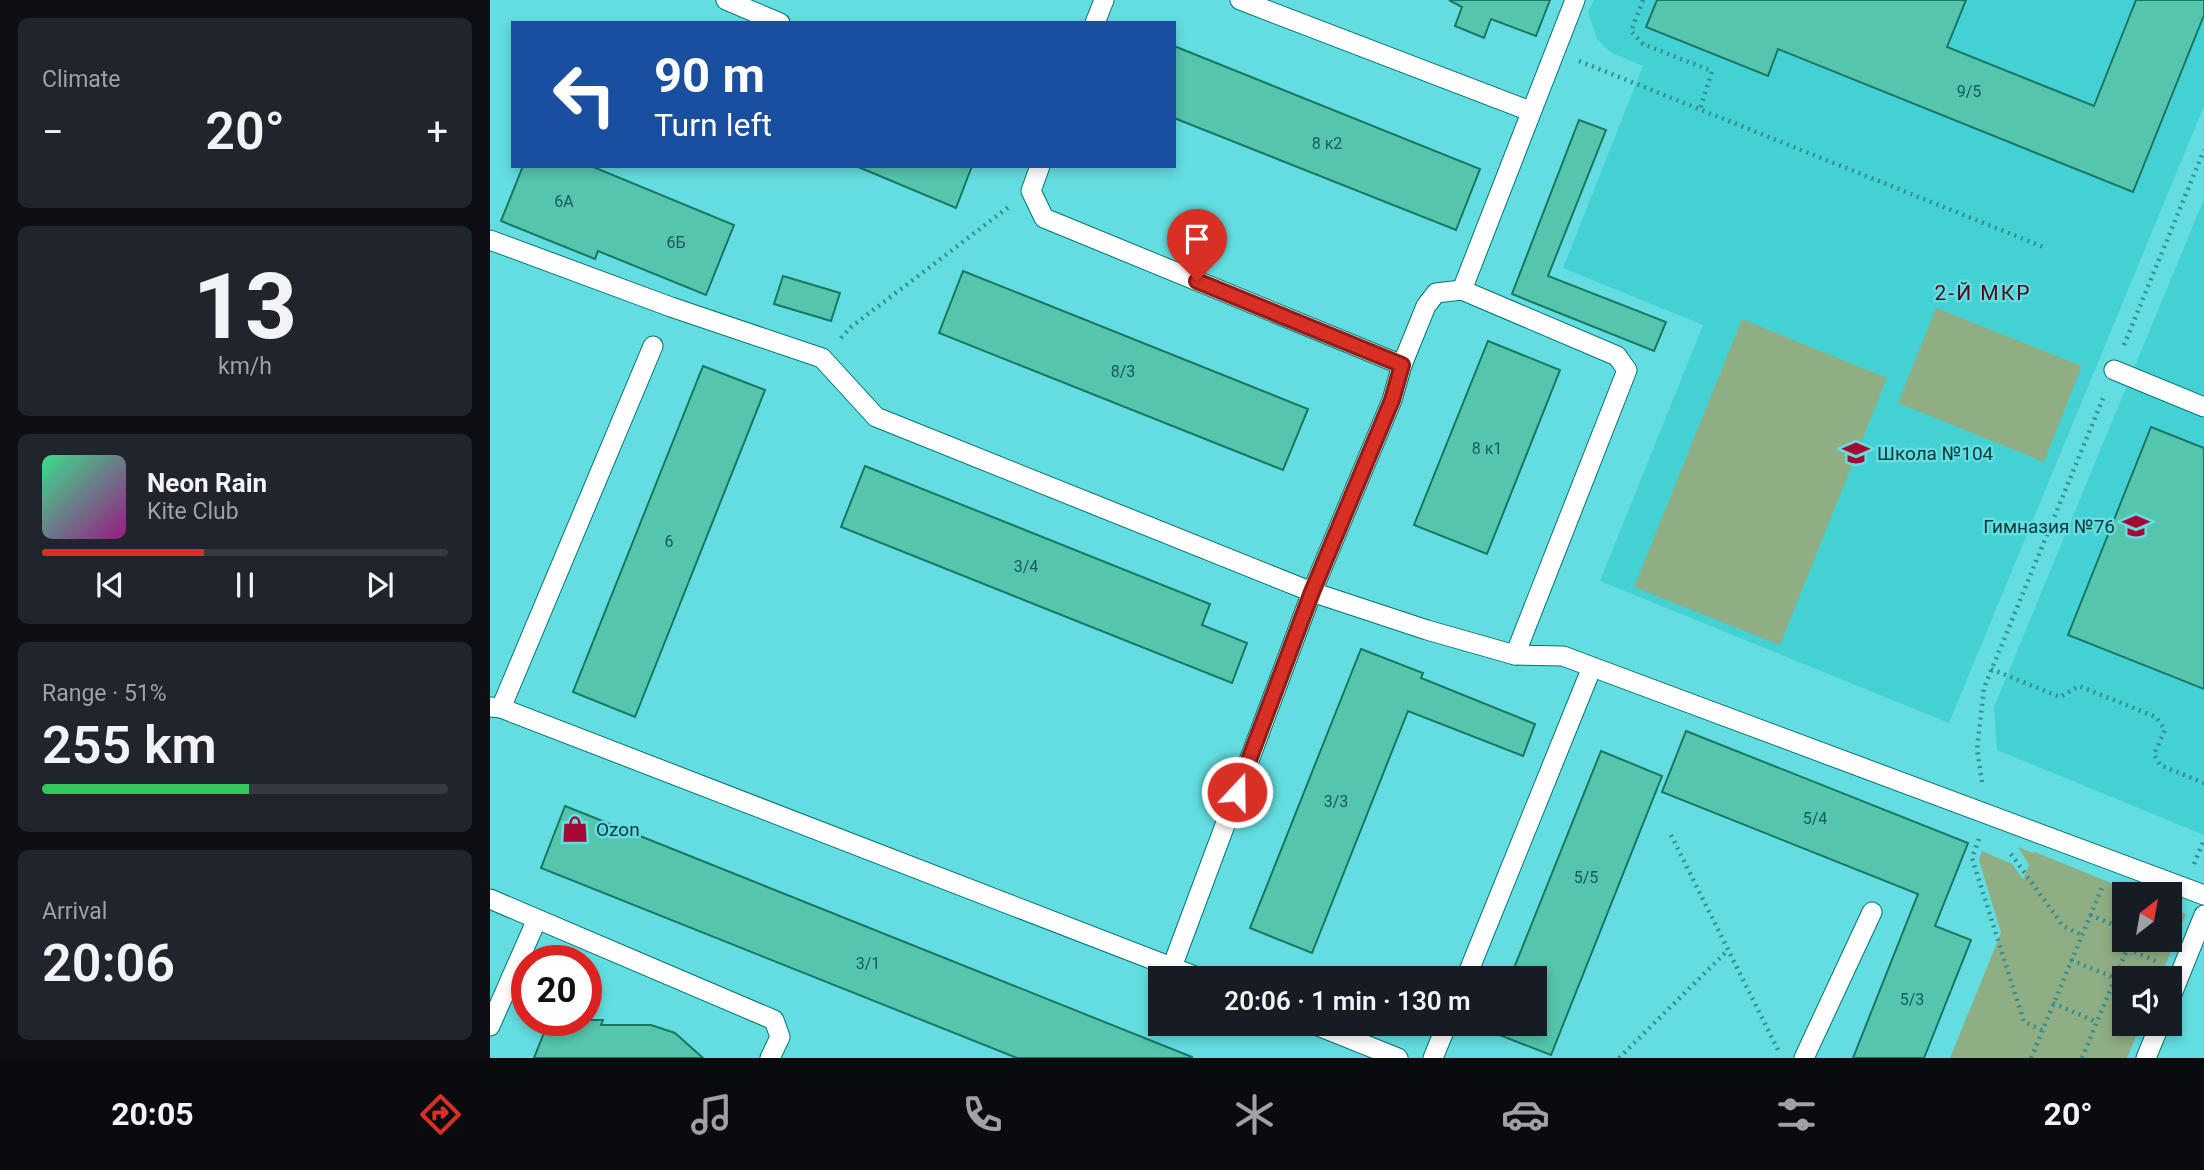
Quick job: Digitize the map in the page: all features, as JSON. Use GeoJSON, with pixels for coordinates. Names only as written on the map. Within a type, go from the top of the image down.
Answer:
{"type":"FeatureCollection","features":[{"type":"Feature","properties":{"kind":"lane"},"geometry":{"type":"LineString","coordinates":[[726,0],[775,21]]}},
{"type":"Feature","properties":{"kind":"lane"},"geometry":{"type":"LineString","coordinates":[[1096,21],[1104,0]]}},
{"type":"Feature","properties":{"kind":"lane"},"geometry":{"type":"LineString","coordinates":[[1240,0],[1530,111]]}},
{"type":"Feature","properties":{"kind":"lane"},"geometry":{"type":"LineString","coordinates":[[1462,290],[1575,0]]}},
{"type":"Feature","properties":{"kind":"lane"},"geometry":{"type":"LineString","coordinates":[[1039,168],[1031,191],[1044,218],[1402,365]]}},
{"type":"Feature","properties":{"kind":"lane"},"geometry":{"type":"LineString","coordinates":[[490,240],[671,307],[822,358],[876,417],[1312,592],[1427,630],[1515,655],[1563,656],[2204,895]]}},
{"type":"Feature","properties":{"kind":"lane"},"geometry":{"type":"LineString","coordinates":[[1172,966],[1312,592],[1392,400],[1402,365],[1426,306],[1436,293],[1462,290],[1617,356],[1627,370],[1515,655]]}},
{"type":"Feature","properties":{"kind":"lane"},"geometry":{"type":"LineString","coordinates":[[653,345],[495,707],[1169,966]]}},
{"type":"Feature","properties":{"kind":"lane"},"geometry":{"type":"LineString","coordinates":[[2114,370],[2204,407]]}},
{"type":"Feature","properties":{"kind":"lane"},"geometry":{"type":"LineString","coordinates":[[1471,966],[1592,667]]}},
{"type":"Feature","properties":{"kind":"lane"},"geometry":{"type":"LineString","coordinates":[[490,899],[774,1020],[779,1037],[770,1058]]}},
{"type":"Feature","properties":{"kind":"lane"},"geometry":{"type":"LineString","coordinates":[[1804,1058],[1872,912]]}},
{"type":"Feature","properties":{"kind":"lane"},"geometry":{"type":"LineString","coordinates":[[2182,969],[2204,915]]}},
{"type":"Feature","properties":{"kind":"lane"},"geometry":{"type":"LineString","coordinates":[[490,1026],[537,919]]}},
{"type":"Feature","properties":{"kind":"lane"},"geometry":{"type":"LineString","coordinates":[[1343,1036],[1398,1058]]}},
{"type":"Feature","properties":{"kind":"lane"},"geometry":{"type":"LineString","coordinates":[[1433,1058],[1442,1036]]}},
{"type":"Feature","properties":{"kind":"lane"},"geometry":{"type":"LineString","coordinates":[[2146,1058],[2155,1036]]}},
{"type":"Feature","properties":{"kind":"path"},"geometry":{"type":"LineString","coordinates":[[1643,0],[1631,32],[1643,44],[1712,71],[1700,109]]}},
{"type":"Feature","properties":{"kind":"path"},"geometry":{"type":"LineString","coordinates":[[1555,51],[2046,248]]}},
{"type":"Feature","properties":{"kind":"path"},"geometry":{"type":"LineString","coordinates":[[1987,814],[1977,749],[1984,688],[2204,150]]}},
{"type":"Feature","properties":{"kind":"path"},"geometry":{"type":"LineString","coordinates":[[822,358],[851,327],[1031,191]]}},
{"type":"Feature","properties":{"kind":"path"},"geometry":{"type":"LineString","coordinates":[[1991,669],[2060,697],[2079,686],[2156,717],[2165,730],[2154,754],[2160,765],[2204,783]]}},
{"type":"Feature","properties":{"kind":"path"},"geometry":{"type":"LineString","coordinates":[[1671,835],[1782,1058]]}},
{"type":"Feature","properties":{"kind":"path"},"geometry":{"type":"LineString","coordinates":[[1980,836],[1972,858],[2016,997],[2024,1022],[2042,1030]]}},
{"type":"Feature","properties":{"kind":"path"},"geometry":{"type":"LineString","coordinates":[[2005,845],[2063,926],[2082,935]]}},
{"type":"Feature","properties":{"kind":"path"},"geometry":{"type":"LineString","coordinates":[[2031,1058],[2107,875]]}},
{"type":"Feature","properties":{"kind":"path"},"geometry":{"type":"LineString","coordinates":[[2091,915],[2112,924]]}},
{"type":"Feature","properties":{"kind":"path"},"geometry":{"type":"LineString","coordinates":[[1619,1058],[1728,950]]}},
{"type":"Feature","properties":{"kind":"path"},"geometry":{"type":"LineString","coordinates":[[2071,960],[2112,977]]}},
{"type":"Feature","properties":{"kind":"path"},"geometry":{"type":"LineString","coordinates":[[2082,1058],[2112,985]]}},
{"type":"Feature","properties":{"kind":"path"},"geometry":{"type":"LineString","coordinates":[[2053,1003],[2097,1021]]}},
{"type":"Feature","properties":{"kind":"shaded area","name":"Школа №104"},"geometry":{"type":"Polygon","coordinates":[[[1594,0],[2204,0],[2204,106],[1949,723],[1600,581],[1703,325],[1563,268],[1643,66],[1612,53],[1597,39],[1588,12],[1594,0]]]}},
{"type":"Feature","properties":{"kind":"shaded area","name":"Гимназия №76"},"geometry":{"type":"Polygon","coordinates":[[[2204,199],[2204,835],[1997,750],[1994,707],[2204,199]]]}},
{"type":"Feature","properties":{"kind":"green space"},"geometry":{"type":"Polygon","coordinates":[[[1936,308],[2082,366],[2044,462],[1898,403],[1936,308]]]}},
{"type":"Feature","properties":{"kind":"green space"},"geometry":{"type":"Polygon","coordinates":[[[1742,319],[1887,378],[1780,645],[1634,587],[1742,319]]]}},
{"type":"Feature","properties":{"kind":"green space"},"geometry":{"type":"Polygon","coordinates":[[[2018,847],[2112,883],[2112,952],[2171,952],[2165,966],[2112,966],[2112,1036],[2136,1036],[2127,1058],[1950,1058],[2001,933],[1979,860],[1982,851],[2012,864],[2023,879],[2029,865],[2018,847]]]}},
{"type":"Feature","properties":{"kind":"building"},"geometry":{"type":"Polygon","coordinates":[[[1449,0],[1550,0],[1536,36],[1491,19],[1484,38],[1455,26],[1462,7],[1449,0]]]}},
{"type":"Feature","properties":{"kind":"building"},"geometry":{"type":"Polygon","coordinates":[[[1657,0],[1966,0],[1947,47],[2094,106],[2136,0],[2204,0],[2204,15],[2133,192],[1778,49],[1768,76],[1646,27],[1657,0]]]}},
{"type":"Feature","properties":{"kind":"building"},"geometry":{"type":"Polygon","coordinates":[[[1176,47],[1480,169],[1456,230],[1176,119],[1176,47]]]}},
{"type":"Feature","properties":{"kind":"building"},"geometry":{"type":"Polygon","coordinates":[[[1579,120],[1606,130],[1548,276],[1666,322],[1654,351],[1512,294],[1579,120]]]}},
{"type":"Feature","properties":{"kind":"building"},"geometry":{"type":"Polygon","coordinates":[[[522,168],[596,168],[734,225],[706,295],[598,251],[595,259],[501,221],[522,168]]]}},
{"type":"Feature","properties":{"kind":"building"},"geometry":{"type":"Polygon","coordinates":[[[861,168],[971,168],[956,208],[861,168]]]}},
{"type":"Feature","properties":{"kind":"building"},"geometry":{"type":"Polygon","coordinates":[[[963,271],[1308,409],[1283,470],[939,333],[963,271]]]}},
{"type":"Feature","properties":{"kind":"building"},"geometry":{"type":"Polygon","coordinates":[[[783,276],[840,293],[831,321],[774,304],[783,276]]]}},
{"type":"Feature","properties":{"kind":"building"},"geometry":{"type":"Polygon","coordinates":[[[1488,341],[1560,370],[1487,554],[1414,525],[1488,341]]]}},
{"type":"Feature","properties":{"kind":"building"},"geometry":{"type":"Polygon","coordinates":[[[703,366],[765,390],[635,717],[573,692],[703,366]]]}},
{"type":"Feature","properties":{"kind":"building"},"geometry":{"type":"Polygon","coordinates":[[[2151,427],[2204,448],[2204,689],[2068,635],[2151,427]]]}},
{"type":"Feature","properties":{"kind":"building"},"geometry":{"type":"Polygon","coordinates":[[[865,466],[1210,604],[1202,625],[1247,643],[1232,683],[841,527],[865,466]]]}},
{"type":"Feature","properties":{"kind":"building"},"geometry":{"type":"Polygon","coordinates":[[[1361,649],[1423,673],[1421,678],[1535,724],[1523,756],[1408,711],[1312,953],[1250,928],[1361,649]]]}},
{"type":"Feature","properties":{"kind":"building"},"geometry":{"type":"Polygon","coordinates":[[[1686,731],[1968,843],[1935,926],[1971,940],[1924,1058],[1853,1058],[1918,894],[1662,792],[1686,731]]]}},
{"type":"Feature","properties":{"kind":"building"},"geometry":{"type":"Polygon","coordinates":[[[1601,751],[1662,776],[1551,1055],[1502,1036],[1547,1036],[1547,966],[1515,966],[1601,751]]]}},
{"type":"Feature","properties":{"kind":"building"},"geometry":{"type":"Polygon","coordinates":[[[565,806],[1192,1058],[1017,1058],[541,868],[565,806]]]}},
{"type":"Feature","properties":{"kind":"building"},"geometry":{"type":"Polygon","coordinates":[[[602,1025],[651,1025],[675,1033],[703,1058],[534,1058],[543,1036],[602,1036],[602,1025]]]}},
{"type":"Feature","properties":{"kind":"place","name":"Школа №104"},"geometry":{"type":"Point","coordinates":[1856,453]}},
{"type":"Feature","properties":{"kind":"place","name":"Гимназия №76"},"geometry":{"type":"Point","coordinates":[2136,526]}},
{"type":"Feature","properties":{"kind":"place","name":"Ozon"},"geometry":{"type":"Point","coordinates":[575,829]}},
{"type":"Feature","properties":{"kind":"district","name":"2-Й МКР"},"geometry":{"type":"Point","coordinates":[1983,293]}},
{"type":"Feature","properties":{"kind":"route"},"geometry":{"type":"LineString","coordinates":[[1197,281],[1402,365],[1392,400],[1312,592],[1237,792]]}}]}
